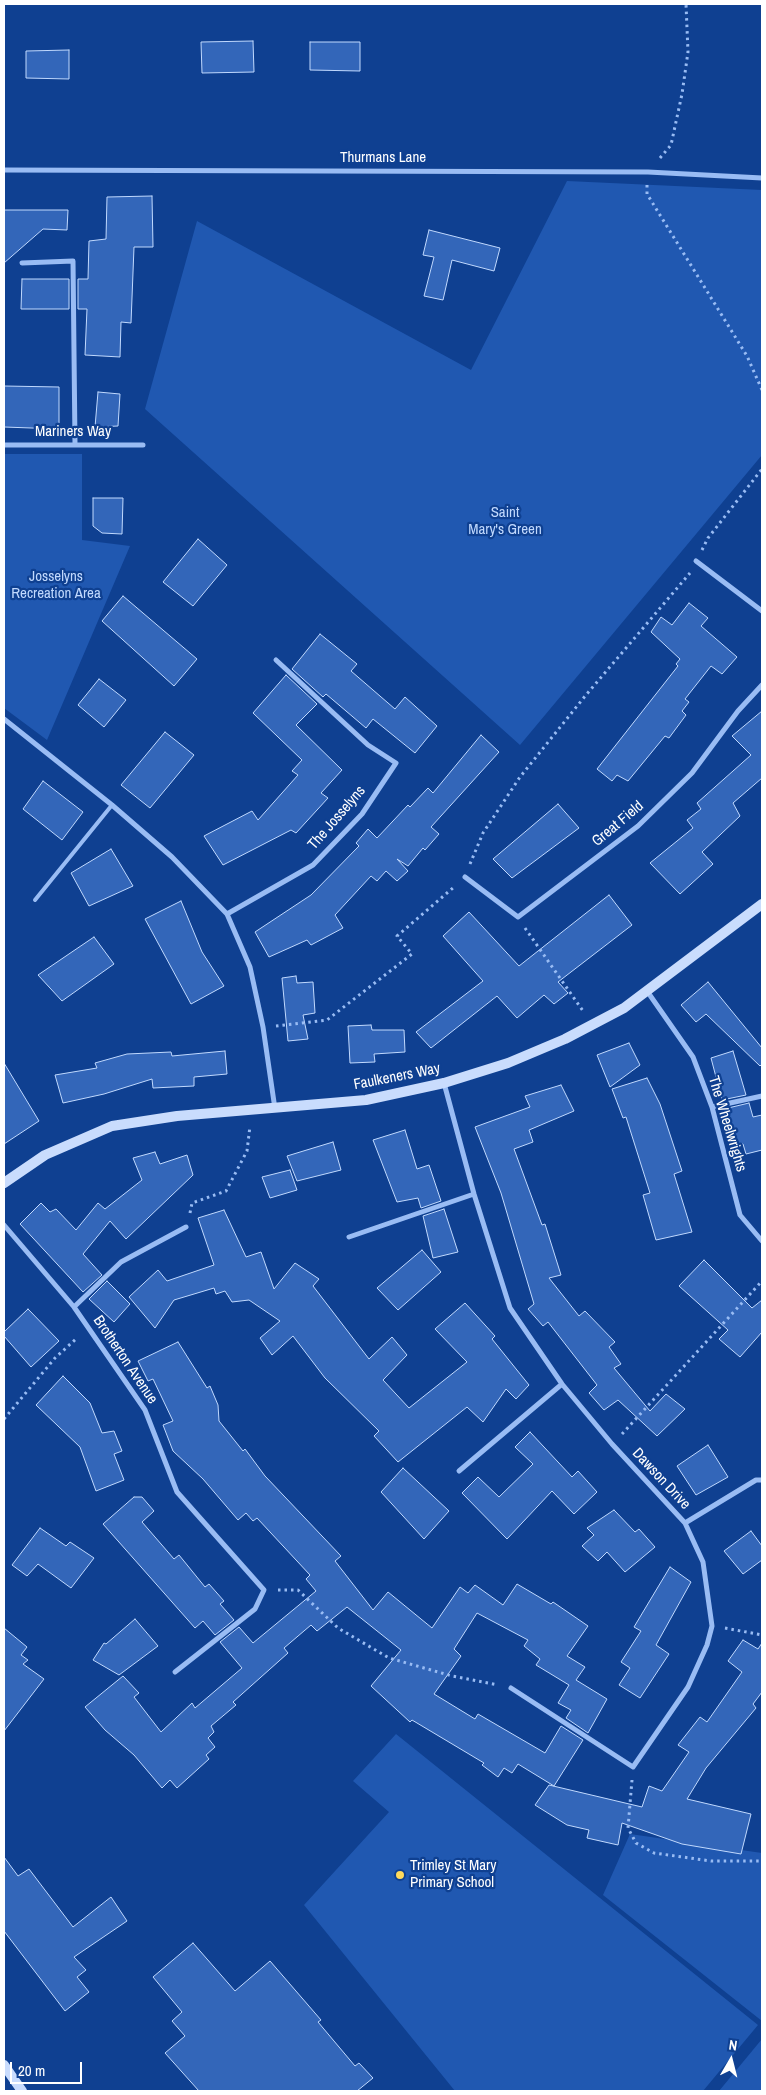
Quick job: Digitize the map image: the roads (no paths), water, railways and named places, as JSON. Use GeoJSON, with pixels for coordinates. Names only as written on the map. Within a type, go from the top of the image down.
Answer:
{"type":"FeatureCollection","features":[{"type":"Feature","properties":{"kind":"street","name":"Thurmans Lane"},"geometry":{"type":"LineString","coordinates":[[4,170],[648,172],[762,178]]}},
{"type":"Feature","properties":{"kind":"street"},"geometry":{"type":"LineString","coordinates":[[22,263],[73,261],[75,444]]}},
{"type":"Feature","properties":{"kind":"street","name":"Mariners Way"},"geometry":{"type":"LineString","coordinates":[[4,445],[143,445]]}},
{"type":"Feature","properties":{"kind":"street"},"geometry":{"type":"LineString","coordinates":[[696,560],[762,611]]}},
{"type":"Feature","properties":{"kind":"street","name":"The Josselyns"},"geometry":{"type":"LineString","coordinates":[[227,914],[313,865],[362,814],[396,763],[368,745],[276,660]]}},
{"type":"Feature","properties":{"kind":"street","name":"Great Field"},"geometry":{"type":"LineString","coordinates":[[465,877],[518,917],[638,826],[692,772],[738,711],[762,685]]}},
{"type":"Feature","properties":{"kind":"street"},"geometry":{"type":"LineString","coordinates":[[4,719],[112,804],[172,857],[227,914],[250,967],[263,1027],[275,1109]]}},
{"type":"Feature","properties":{"kind":"street","name":"Faulkeners Way"},"geometry":{"type":"LineString","coordinates":[[4,1183],[45,1155],[112,1126],[177,1116],[366,1100],[444,1083],[508,1062],[565,1039],[624,1008],[762,904]]}},
{"type":"Feature","properties":{"kind":"street","name":"The Wheelwrights"},"geometry":{"type":"LineString","coordinates":[[646,991],[693,1057],[712,1107],[740,1215],[762,1241]]}},
{"type":"Feature","properties":{"kind":"street","name":"Dawson Drive"},"geometry":{"type":"LineString","coordinates":[[444,1083],[474,1194],[510,1308],[562,1384],[612,1444],[685,1523],[703,1562],[712,1626],[688,1688],[633,1766],[511,1688]]}},
{"type":"Feature","properties":{"kind":"street"},"geometry":{"type":"LineString","coordinates":[[712,1107],[762,1096]]}},
{"type":"Feature","properties":{"kind":"street"},"geometry":{"type":"LineString","coordinates":[[349,1237],[474,1194]]}},
{"type":"Feature","properties":{"kind":"street","name":"Brotherton Avenue"},"geometry":{"type":"LineString","coordinates":[[4,1225],[74,1307],[146,1410],[177,1492],[264,1590],[255,1609],[175,1672]]}},
{"type":"Feature","properties":{"kind":"street"},"geometry":{"type":"LineString","coordinates":[[74,1307],[120,1262],[186,1227]]}},
{"type":"Feature","properties":{"kind":"street"},"geometry":{"type":"LineString","coordinates":[[459,1471],[562,1384]]}},
{"type":"Feature","properties":{"kind":"street"},"geometry":{"type":"LineString","coordinates":[[685,1523],[756,1480],[762,1480]]}},
{"type":"Feature","properties":{"kind":"street"},"geometry":{"type":"LineString","coordinates":[[4,2065],[22,2091]]}},
{"type":"Feature","properties":{"kind":"lane"},"geometry":{"type":"LineString","coordinates":[[35,900],[112,804]]}},
{"type":"Feature","properties":{"kind":"place","name":"Trimley St Mary Primary School"},"geometry":{"type":"Point","coordinates":[400,1875]}},
{"type":"Feature","properties":{"kind":"park label","name":"Saint Mary's Green"},"geometry":{"type":"Point","coordinates":[505,522]}},
{"type":"Feature","properties":{"kind":"park label","name":"Josselyns Recreation Area"},"geometry":{"type":"Point","coordinates":[56,586]}}]}
